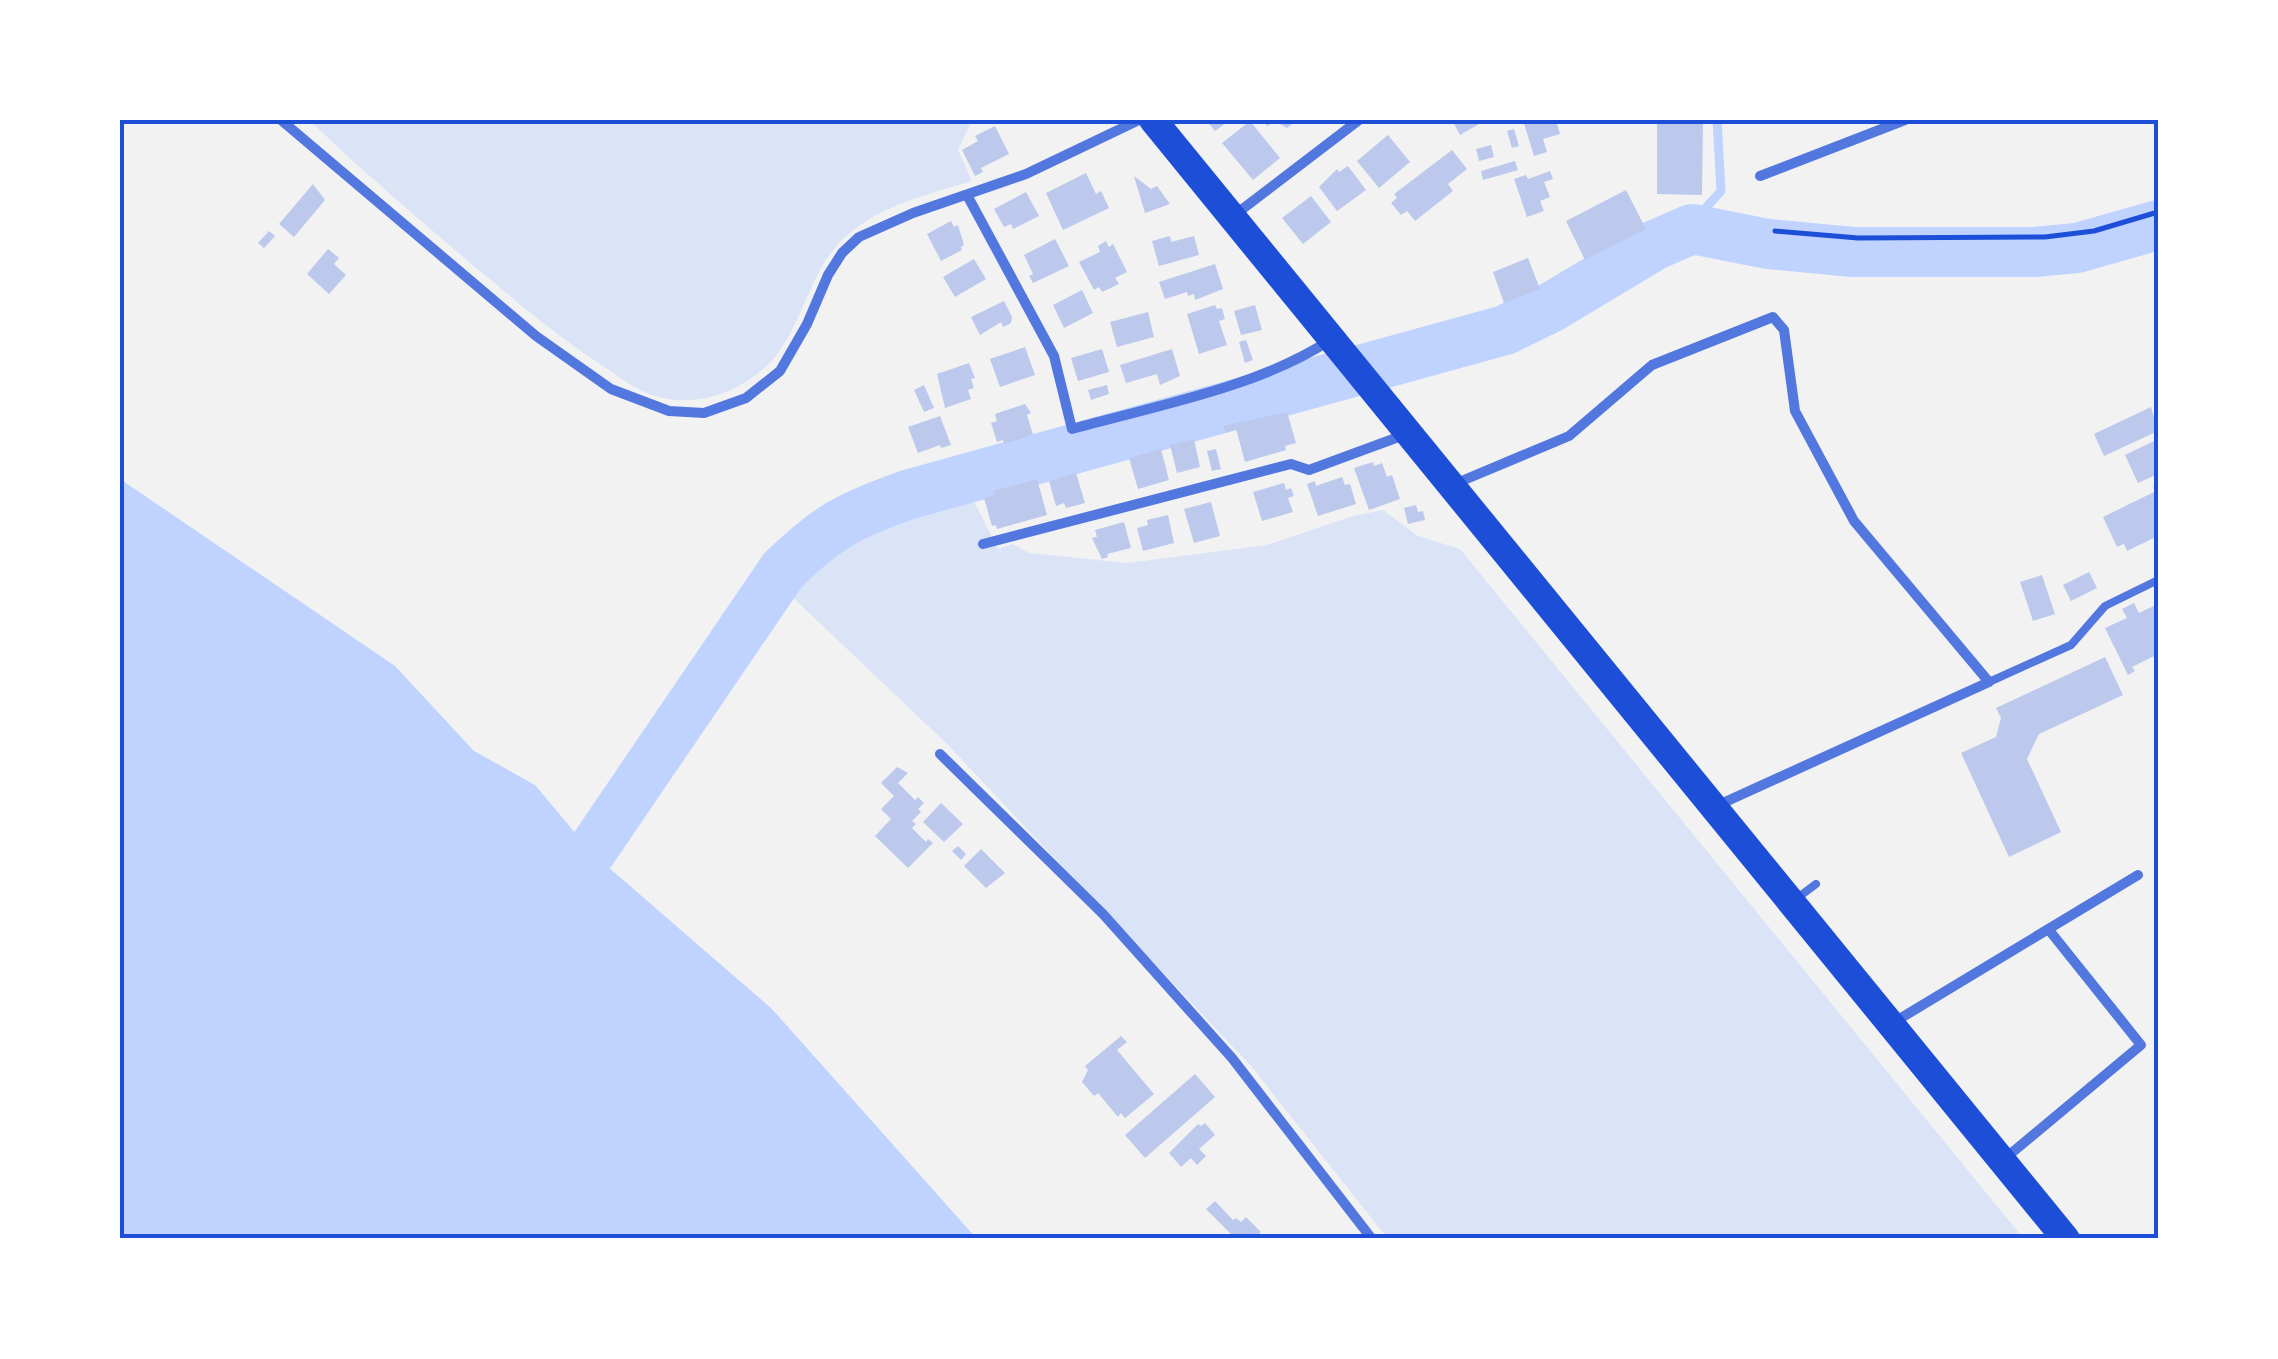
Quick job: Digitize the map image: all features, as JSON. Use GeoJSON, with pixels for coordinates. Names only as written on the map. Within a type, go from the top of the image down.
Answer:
{"type":"FeatureCollection","features":[{"type":"Feature","properties":{"kind":"highway"},"geometry":{"type":"LineString","coordinates":[[1153,120],[2066,1239]]}},
{"type":"Feature","properties":{"kind":"street"},"geometry":{"type":"LineString","coordinates":[[281,120],[536,336],[611,389],[668,411],[704,413],[746,398],[780,371],[808,324],[828,275],[858,237],[913,212],[1026,174],[1138,120]]}},
{"type":"Feature","properties":{"kind":"street"},"geometry":{"type":"LineString","coordinates":[[1232,218],[1359,120]]}},
{"type":"Feature","properties":{"kind":"street"},"geometry":{"type":"LineString","coordinates":[[1760,176],[1904,120]]}},
{"type":"Feature","properties":{"kind":"street"},"geometry":{"type":"LineString","coordinates":[[967,195],[1054,356],[1072,429],[1340,350]]}},
{"type":"Feature","properties":{"kind":"street"},"geometry":{"type":"LineString","coordinates":[[1450,486],[1569,436],[1652,365],[1773,316],[1784,330],[1795,411],[1854,521],[1989,682],[1713,807]]}},
{"type":"Feature","properties":{"kind":"street"},"geometry":{"type":"LineString","coordinates":[[983,544],[1291,464],[1309,470],[1408,434]]}},
{"type":"Feature","properties":{"kind":"street"},"geometry":{"type":"LineString","coordinates":[[940,754],[1103,914],[1232,1058],[1372,1239]]}},
{"type":"Feature","properties":{"kind":"street"},"geometry":{"type":"LineString","coordinates":[[1890,1024],[2138,876]]}},
{"type":"Feature","properties":{"kind":"street"},"geometry":{"type":"LineString","coordinates":[[2002,1161],[2142,1046],[2049,930]]}},
{"type":"Feature","properties":{"kind":"lane"},"geometry":{"type":"LineString","coordinates":[[1989,682],[2071,646],[2105,606],[2158,580]]}},
{"type":"Feature","properties":{"kind":"lane"},"geometry":{"type":"LineString","coordinates":[[1792,903],[1816,884]]}},
{"type":"Feature","properties":{"kind":"path"},"geometry":{"type":"LineString","coordinates":[[1774,231],[1858,238],[2045,237],[2094,231],[2158,212]]}},
{"type":"Feature","properties":{"kind":"shaded area"},"geometry":{"type":"Polygon","coordinates":[[[309,120],[972,120],[958,150],[972,181],[886,210],[849,234],[820,270],[788,337],[764,369],[722,393],[675,400],[635,388],[549,327],[407,209],[309,120]]]}},
{"type":"Feature","properties":{"kind":"shaded area"},"geometry":{"type":"Polygon","coordinates":[[[971,495],[998,549],[1012,544],[1030,553],[1127,563],[1267,545],[1383,510],[1418,536],[1460,549],[2024,1239],[1388,1239],[1251,1066],[946,743],[787,592],[805,566],[839,540],[883,521],[971,495]]]}},
{"type":"Feature","properties":{"kind":"water"},"geometry":{"type":"Polygon","coordinates":[[[120,479],[395,666],[474,751],[535,785],[592,853],[772,1009],[977,1239],[120,1239],[120,479]]]}},
{"type":"Feature","properties":{"kind":"building"},"geometry":{"type":"Polygon","coordinates":[[[1206,120],[1230,120],[1215,131],[1206,120]]]}},
{"type":"Feature","properties":{"kind":"building"},"geometry":{"type":"Polygon","coordinates":[[[1263,120],[1297,120],[1287,128],[1275,121],[1267,126],[1263,120]]]}},
{"type":"Feature","properties":{"kind":"building"},"geometry":{"type":"Polygon","coordinates":[[[1452,120],[1486,120],[1460,135],[1452,120]]]}},
{"type":"Feature","properties":{"kind":"building"},"geometry":{"type":"Polygon","coordinates":[[[1523,120],[1567,121],[1557,124],[1560,134],[1543,139],[1547,152],[1534,156],[1523,120]]]}},
{"type":"Feature","properties":{"kind":"building"},"geometry":{"type":"Polygon","coordinates":[[[1657,120],[1703,120],[1702,195],[1657,194],[1657,120]]]}},
{"type":"Feature","properties":{"kind":"building"},"geometry":{"type":"Polygon","coordinates":[[[1250,121],[1280,158],[1253,180],[1222,143],[1250,121]]]}},
{"type":"Feature","properties":{"kind":"building"},"geometry":{"type":"Polygon","coordinates":[[[995,126],[1009,154],[981,168],[983,172],[975,176],[962,150],[978,141],[975,136],[995,126]]]}},
{"type":"Feature","properties":{"kind":"building"},"geometry":{"type":"Polygon","coordinates":[[[1514,129],[1519,146],[1512,148],[1507,131],[1514,129]]]}},
{"type":"Feature","properties":{"kind":"building"},"geometry":{"type":"Polygon","coordinates":[[[1388,135],[1410,162],[1379,188],[1357,161],[1388,135]]]}},
{"type":"Feature","properties":{"kind":"building"},"geometry":{"type":"Polygon","coordinates":[[[1491,145],[1494,157],[1479,161],[1476,149],[1491,145]]]}},
{"type":"Feature","properties":{"kind":"building"},"geometry":{"type":"Polygon","coordinates":[[[1452,150],[1467,169],[1448,184],[1453,191],[1415,221],[1407,211],[1401,215],[1391,203],[1397,198],[1394,194],[1452,150]]]}},
{"type":"Feature","properties":{"kind":"building"},"geometry":{"type":"Polygon","coordinates":[[[1515,161],[1518,170],[1483,180],[1481,171],[1515,161]]]}},
{"type":"Feature","properties":{"kind":"building"},"geometry":{"type":"Polygon","coordinates":[[[1348,166],[1366,190],[1337,211],[1319,187],[1337,169],[1339,172],[1348,166]]]}},
{"type":"Feature","properties":{"kind":"building"},"geometry":{"type":"Polygon","coordinates":[[[1550,171],[1553,179],[1544,182],[1550,197],[1540,201],[1544,211],[1527,217],[1514,179],[1526,175],[1528,179],[1550,171]]]}},
{"type":"Feature","properties":{"kind":"building"},"geometry":{"type":"Polygon","coordinates":[[[1086,173],[1096,194],[1101,191],[1109,208],[1063,230],[1046,193],[1086,173]]]}},
{"type":"Feature","properties":{"kind":"building"},"geometry":{"type":"Polygon","coordinates":[[[1134,176],[1151,189],[1157,186],[1170,204],[1145,213],[1134,176]]]}},
{"type":"Feature","properties":{"kind":"building"},"geometry":{"type":"Polygon","coordinates":[[[313,184],[325,200],[294,237],[279,224],[313,184]]]}},
{"type":"Feature","properties":{"kind":"building"},"geometry":{"type":"Polygon","coordinates":[[[1626,190],[1646,229],[1585,260],[1566,221],[1626,190]]]}},
{"type":"Feature","properties":{"kind":"building"},"geometry":{"type":"Polygon","coordinates":[[[1026,192],[1039,216],[1013,229],[1011,224],[1004,227],[994,209],[1026,192]]]}},
{"type":"Feature","properties":{"kind":"building"},"geometry":{"type":"Polygon","coordinates":[[[1311,196],[1331,222],[1303,244],[1282,218],[1311,196]]]}},
{"type":"Feature","properties":{"kind":"building"},"geometry":{"type":"Polygon","coordinates":[[[951,221],[954,227],[958,225],[964,245],[941,261],[927,234],[951,221]]]}},
{"type":"Feature","properties":{"kind":"building"},"geometry":{"type":"Polygon","coordinates":[[[269,231],[275,236],[264,248],[258,243],[269,231]]]}},
{"type":"Feature","properties":{"kind":"building"},"geometry":{"type":"Polygon","coordinates":[[[1170,236],[1171,242],[1194,236],[1199,255],[1159,266],[1152,241],[1170,236]]]}},
{"type":"Feature","properties":{"kind":"building"},"geometry":{"type":"Polygon","coordinates":[[[1055,239],[1069,266],[1033,283],[1024,255],[1055,239]]]}},
{"type":"Feature","properties":{"kind":"building"},"geometry":{"type":"Polygon","coordinates":[[[1106,241],[1109,247],[1113,244],[1127,272],[1115,278],[1119,284],[1102,292],[1099,287],[1094,290],[1079,262],[1100,252],[1098,246],[1106,241]]]}},
{"type":"Feature","properties":{"kind":"building"},"geometry":{"type":"Polygon","coordinates":[[[328,249],[339,258],[334,264],[346,275],[329,294],[307,274],[328,249]]]}},
{"type":"Feature","properties":{"kind":"building"},"geometry":{"type":"Polygon","coordinates":[[[1528,258],[1540,289],[1504,303],[1493,272],[1528,258]]]}},
{"type":"Feature","properties":{"kind":"building"},"geometry":{"type":"Polygon","coordinates":[[[974,259],[986,279],[955,297],[943,277],[974,259]]]}},
{"type":"Feature","properties":{"kind":"building"},"geometry":{"type":"Polygon","coordinates":[[[1215,264],[1223,289],[1195,300],[1194,294],[1188,296],[1187,292],[1165,299],[1159,282],[1215,264]]]}},
{"type":"Feature","properties":{"kind":"building"},"geometry":{"type":"Polygon","coordinates":[[[1082,290],[1093,313],[1064,328],[1053,305],[1082,290]]]}},
{"type":"Feature","properties":{"kind":"building"},"geometry":{"type":"Polygon","coordinates":[[[1004,301],[1011,323],[1003,327],[1001,322],[980,335],[971,317],[1004,301]]]}},
{"type":"Feature","properties":{"kind":"building"},"geometry":{"type":"Polygon","coordinates":[[[1215,305],[1222,308],[1225,319],[1219,321],[1227,345],[1199,354],[1187,314],[1215,305]]]}},
{"type":"Feature","properties":{"kind":"building"},"geometry":{"type":"Polygon","coordinates":[[[1255,305],[1262,330],[1241,335],[1234,311],[1255,305]]]}},
{"type":"Feature","properties":{"kind":"building"},"geometry":{"type":"Polygon","coordinates":[[[1148,312],[1154,337],[1117,347],[1110,322],[1148,312]]]}},
{"type":"Feature","properties":{"kind":"building"},"geometry":{"type":"Polygon","coordinates":[[[1246,340],[1253,360],[1245,363],[1239,342],[1246,340]]]}},
{"type":"Feature","properties":{"kind":"building"},"geometry":{"type":"Polygon","coordinates":[[[1025,347],[1035,375],[1000,387],[990,359],[1025,347]]]}},
{"type":"Feature","properties":{"kind":"building"},"geometry":{"type":"Polygon","coordinates":[[[1102,349],[1109,372],[1078,381],[1071,358],[1102,349]]]}},
{"type":"Feature","properties":{"kind":"building"},"geometry":{"type":"Polygon","coordinates":[[[1172,349],[1180,376],[1160,385],[1157,374],[1126,383],[1120,365],[1172,349]]]}},
{"type":"Feature","properties":{"kind":"building"},"geometry":{"type":"Polygon","coordinates":[[[969,363],[975,378],[971,379],[974,388],[968,390],[971,399],[945,408],[937,374],[969,363]]]}},
{"type":"Feature","properties":{"kind":"building"},"geometry":{"type":"Polygon","coordinates":[[[924,385],[934,408],[924,412],[914,390],[924,385]]]}},
{"type":"Feature","properties":{"kind":"building"},"geometry":{"type":"Polygon","coordinates":[[[1107,385],[1109,394],[1091,400],[1088,390],[1107,385]]]}},
{"type":"Feature","properties":{"kind":"building"},"geometry":{"type":"Polygon","coordinates":[[[1025,404],[1031,413],[1027,415],[1033,435],[1004,444],[1003,440],[997,442],[991,423],[997,421],[995,414],[1025,404]]]}},
{"type":"Feature","properties":{"kind":"building"},"geometry":{"type":"Polygon","coordinates":[[[2151,407],[2158,431],[2104,456],[2094,434],[2151,407]]]}},
{"type":"Feature","properties":{"kind":"building"},"geometry":{"type":"Polygon","coordinates":[[[1287,412],[1296,443],[1285,446],[1286,450],[1245,462],[1236,429],[1225,433],[1223,426],[1287,412]]]}},
{"type":"Feature","properties":{"kind":"building"},"geometry":{"type":"Polygon","coordinates":[[[940,416],[951,445],[918,453],[908,427],[940,416]]]}},
{"type":"Feature","properties":{"kind":"building"},"geometry":{"type":"Polygon","coordinates":[[[1194,439],[1200,467],[1177,473],[1170,445],[1194,439]]]}},
{"type":"Feature","properties":{"kind":"building"},"geometry":{"type":"Polygon","coordinates":[[[2158,439],[2158,474],[2138,483],[2125,455],[2158,439]]]}},
{"type":"Feature","properties":{"kind":"building"},"geometry":{"type":"Polygon","coordinates":[[[1161,449],[1169,480],[1138,489],[1129,458],[1161,449]]]}},
{"type":"Feature","properties":{"kind":"building"},"geometry":{"type":"Polygon","coordinates":[[[1216,449],[1221,469],[1212,471],[1207,451],[1216,449]]]}},
{"type":"Feature","properties":{"kind":"building"},"geometry":{"type":"Polygon","coordinates":[[[1373,462],[1374,466],[1382,463],[1387,477],[1392,475],[1400,499],[1369,510],[1354,468],[1373,462]]]}},
{"type":"Feature","properties":{"kind":"building"},"geometry":{"type":"Polygon","coordinates":[[[1076,473],[1085,503],[1066,508],[1064,503],[1056,506],[1049,481],[1076,473]]]}},
{"type":"Feature","properties":{"kind":"building"},"geometry":{"type":"Polygon","coordinates":[[[1342,477],[1345,485],[1350,484],[1356,504],[1318,516],[1307,484],[1315,481],[1316,486],[1342,477]]]}},
{"type":"Feature","properties":{"kind":"building"},"geometry":{"type":"Polygon","coordinates":[[[1037,479],[1047,515],[997,529],[992,526],[984,498],[994,495],[993,491],[1037,479]]]}},
{"type":"Feature","properties":{"kind":"building"},"geometry":{"type":"Polygon","coordinates":[[[1284,483],[1294,496],[1288,498],[1293,512],[1262,521],[1253,492],[1284,483]]]}},
{"type":"Feature","properties":{"kind":"building"},"geometry":{"type":"Polygon","coordinates":[[[2158,484],[2158,536],[2127,551],[2124,544],[2117,547],[2103,517],[2156,491],[2153,486],[2158,484]]]}},
{"type":"Feature","properties":{"kind":"building"},"geometry":{"type":"Polygon","coordinates":[[[1211,502],[1220,536],[1194,543],[1184,509],[1211,502]]]}},
{"type":"Feature","properties":{"kind":"building"},"geometry":{"type":"Polygon","coordinates":[[[1416,505],[1425,520],[1408,524],[1404,508],[1416,505]]]}},
{"type":"Feature","properties":{"kind":"building"},"geometry":{"type":"Polygon","coordinates":[[[1168,515],[1174,543],[1143,551],[1137,528],[1148,525],[1147,520],[1168,515]]]}},
{"type":"Feature","properties":{"kind":"building"},"geometry":{"type":"Polygon","coordinates":[[[1124,522],[1131,548],[1102,559],[1092,538],[1097,537],[1095,530],[1124,522]]]}},
{"type":"Feature","properties":{"kind":"building"},"geometry":{"type":"Polygon","coordinates":[[[2089,572],[2097,588],[2071,601],[2063,585],[2089,572]]]}},
{"type":"Feature","properties":{"kind":"building"},"geometry":{"type":"Polygon","coordinates":[[[2042,575],[2055,614],[2033,621],[2020,582],[2042,575]]]}},
{"type":"Feature","properties":{"kind":"building"},"geometry":{"type":"Polygon","coordinates":[[[2134,603],[2139,613],[2158,604],[2158,654],[2132,667],[2135,671],[2128,675],[2105,628],[2127,618],[2122,609],[2134,603]]]}},
{"type":"Feature","properties":{"kind":"building"},"geometry":{"type":"Polygon","coordinates":[[[2105,657],[2123,695],[2039,734],[2027,759],[2061,832],[2009,857],[1961,753],[1996,737],[2001,718],[1996,708],[2105,657]]]}},
{"type":"Feature","properties":{"kind":"building"},"geometry":{"type":"Polygon","coordinates":[[[897,767],[908,773],[898,783],[915,800],[918,797],[924,803],[912,821],[916,824],[912,828],[926,842],[928,839],[933,843],[908,868],[875,836],[891,819],[881,809],[894,796],[881,783],[897,767]]]}},
{"type":"Feature","properties":{"kind":"building"},"geometry":{"type":"Polygon","coordinates":[[[941,803],[963,824],[944,842],[923,822],[941,803]]]}},
{"type":"Feature","properties":{"kind":"building"},"geometry":{"type":"Polygon","coordinates":[[[958,846],[966,854],[961,860],[952,851],[958,846]]]}},
{"type":"Feature","properties":{"kind":"building"},"geometry":{"type":"Polygon","coordinates":[[[981,849],[1005,873],[986,888],[964,866],[981,849]]]}},
{"type":"Feature","properties":{"kind":"building"},"geometry":{"type":"Polygon","coordinates":[[[1121,1036],[1127,1042],[1117,1050],[1154,1094],[1125,1118],[1121,1113],[1118,1117],[1098,1093],[1094,1096],[1082,1082],[1088,1070],[1085,1066],[1121,1036]]]}},
{"type":"Feature","properties":{"kind":"building"},"geometry":{"type":"Polygon","coordinates":[[[1195,1074],[1215,1097],[1145,1158],[1125,1135],[1195,1074]]]}},
{"type":"Feature","properties":{"kind":"building"},"geometry":{"type":"Polygon","coordinates":[[[1205,1123],[1215,1135],[1199,1149],[1206,1156],[1197,1165],[1191,1158],[1181,1167],[1169,1153],[1198,1124],[1205,1123]]]}},
{"type":"Feature","properties":{"kind":"building"},"geometry":{"type":"Polygon","coordinates":[[[1215,1201],[1233,1220],[1241,1222],[1246,1217],[1261,1232],[1254,1239],[1236,1239],[1206,1209],[1215,1201]]]}},
{"type":"Feature","properties":{"kind":"waterway"},"geometry":{"type":"LineString","coordinates":[[1692,229],[1692,223],[1721,191],[1717,120]]}},
{"type":"Feature","properties":{"kind":"waterway"},"geometry":{"type":"LineString","coordinates":[[578,871],[783,570],[827,532],[871,509],[910,494],[1505,330],[1550,308],[1655,245],[1692,229],[1768,244],[1853,252],[2034,252],[2077,248],[2158,225]]}}]}
